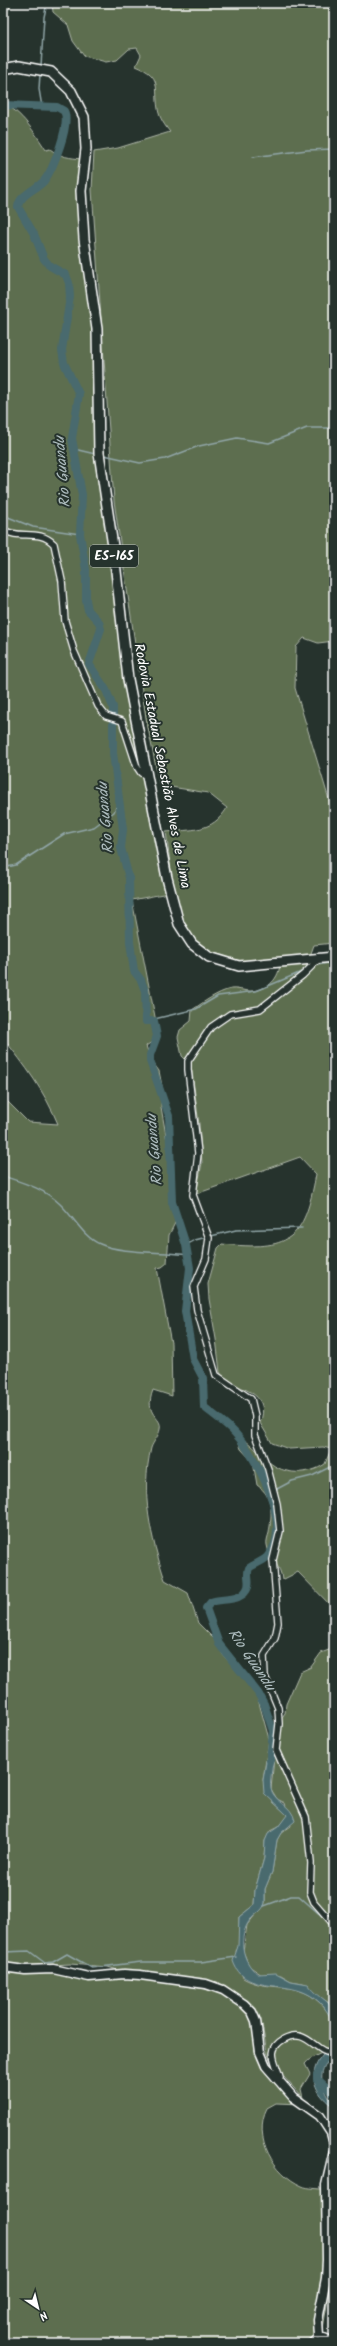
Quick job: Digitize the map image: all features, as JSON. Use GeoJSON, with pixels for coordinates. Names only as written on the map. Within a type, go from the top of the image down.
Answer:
{"type":"FeatureCollection","features":[{"type":"Feature","properties":{"kind":"main road","name":"Rodovia Estadual Sebastião Alves de Lima"},"geometry":{"type":"LineString","coordinates":[[3,69],[19,66],[51,72],[71,91],[84,117],[86,149],[81,191],[87,260],[97,329],[99,453],[114,553],[128,679],[167,878],[179,924],[192,944],[209,957],[239,966],[334,957]]}},
{"type":"Feature","properties":{"kind":"street"},"geometry":{"type":"LineString","coordinates":[[3,530],[14,535],[39,535],[54,544],[62,581],[65,620],[72,644],[98,706],[103,713],[111,717],[118,718],[124,724],[137,767],[140,773],[148,776]]}},
{"type":"Feature","properties":{"kind":"street"},"geometry":{"type":"LineString","coordinates":[[320,958],[303,976],[260,1009],[230,1014],[211,1027],[188,1061],[188,1079],[198,1153],[193,1195],[209,1236],[206,1259],[194,1287],[197,1310],[216,1375],[247,1395],[253,1404],[255,1435],[268,1469],[280,1519],[280,1531],[273,1560],[277,1630],[264,1661],[266,1681],[278,1708],[279,1724],[276,1750],[306,1817],[312,1863],[310,1892],[314,1902],[334,1925]]}},
{"type":"Feature","properties":{"kind":"street"},"geometry":{"type":"LineString","coordinates":[[3,1967],[25,1970],[53,1969],[89,1977],[124,1974],[140,1975],[214,1986],[234,1997],[252,2012],[256,2021],[263,2059],[278,2081],[293,2097],[320,2116],[331,2133],[334,2144]]}},
{"type":"Feature","properties":{"kind":"street"},"geometry":{"type":"LineString","coordinates":[[278,2081],[280,2077],[272,2055],[275,2047],[290,2037],[300,2036],[333,2054]]}},
{"type":"Feature","properties":{"kind":"street"},"geometry":{"type":"LineString","coordinates":[[319,2336],[318,2313],[326,2278],[327,2260],[326,2186],[334,2151]]}},
{"type":"Feature","properties":{"kind":"street"},"geometry":{"type":"LineString","coordinates":[[319,2336],[334,2342]]}},
{"type":"Feature","properties":{"kind":"street"},"geometry":{"type":"LineString","coordinates":[[311,2343],[319,2336]]}},
{"type":"Feature","properties":{"kind":"green space"},"geometry":{"type":"Polygon","coordinates":[[[3,3],[12,3],[3,19],[3,3]]]}},
{"type":"Feature","properties":{"kind":"green space"},"geometry":{"type":"Polygon","coordinates":[[[52,3],[334,3],[334,641],[318,643],[304,638],[296,647],[295,688],[334,816],[334,943],[314,945],[310,956],[264,962],[240,963],[218,956],[201,945],[189,931],[180,913],[171,873],[166,832],[193,830],[208,826],[215,822],[227,808],[208,793],[165,786],[159,782],[146,718],[114,501],[92,190],[94,152],[118,148],[170,132],[162,121],[159,112],[156,83],[154,78],[145,70],[136,66],[141,55],[137,48],[129,49],[117,60],[106,62],[84,56],[73,41],[68,25],[53,12],[52,3]]]}},
{"type":"Feature","properties":{"kind":"green space"},"geometry":{"type":"Polygon","coordinates":[[[3,104],[10,107],[22,117],[33,130],[46,150],[50,149],[65,157],[83,159],[106,502],[138,715],[168,893],[132,900],[159,1037],[146,1046],[151,1060],[159,1071],[162,1086],[161,1107],[171,1164],[170,1191],[176,1221],[169,1235],[167,1263],[162,1267],[157,1268],[171,1343],[172,1396],[153,1390],[150,1406],[154,1415],[159,1421],[160,1429],[151,1448],[148,1465],[147,1499],[155,1548],[165,1580],[188,1593],[198,1623],[216,1641],[223,1655],[256,1692],[269,1739],[263,1780],[273,1802],[288,1815],[278,1827],[270,1831],[265,1841],[264,1858],[255,1890],[254,1905],[239,1917],[239,1946],[236,1951],[243,1978],[262,1985],[292,1988],[301,1991],[320,2003],[330,2016],[334,2030],[333,2042],[328,2049],[312,2058],[305,2064],[310,2074],[301,2089],[303,2098],[272,2064],[267,2052],[262,2025],[256,2012],[231,1992],[144,1971],[121,1971],[108,1967],[70,1964],[35,1966],[9,1964],[3,1961],[3,1097],[28,1122],[58,1124],[53,1112],[34,1079],[3,1038],[3,104]]]}},
{"type":"Feature","properties":{"kind":"green space"},"geometry":{"type":"Polygon","coordinates":[[[334,961],[334,1609],[298,1572],[282,1580],[280,1570],[268,1550],[267,1544],[271,1519],[269,1500],[263,1490],[257,1485],[253,1462],[241,1449],[237,1436],[250,1444],[274,1466],[296,1472],[304,1472],[319,1468],[325,1464],[331,1449],[323,1447],[289,1449],[272,1443],[260,1423],[263,1414],[262,1406],[259,1400],[255,1395],[248,1391],[226,1382],[220,1372],[208,1284],[218,1248],[222,1244],[245,1246],[264,1245],[278,1243],[290,1237],[299,1227],[306,1214],[316,1174],[300,1157],[196,1194],[202,1163],[199,1124],[191,1065],[182,1056],[178,1037],[180,1030],[191,1021],[192,1010],[226,990],[236,989],[256,991],[266,987],[277,976],[280,965],[334,961]]]}},
{"type":"Feature","properties":{"kind":"green space"},"geometry":{"type":"Polygon","coordinates":[[[334,1648],[334,2011],[328,2002],[316,1995],[310,1987],[303,1983],[291,1981],[281,1975],[262,1975],[249,1966],[243,1951],[247,1925],[265,1903],[265,1889],[272,1872],[277,1840],[281,1833],[291,1826],[285,1803],[277,1799],[271,1789],[276,1726],[285,1713],[286,1704],[300,1672],[311,1667],[321,1653],[334,1648]]]}},
{"type":"Feature","properties":{"kind":"green space"},"geometry":{"type":"Polygon","coordinates":[[[3,1968],[144,1978],[211,1990],[227,1995],[249,2011],[266,2062],[301,2104],[276,2103],[267,2108],[263,2119],[262,2131],[268,2153],[283,2173],[292,2180],[304,2187],[326,2190],[333,2270],[322,2334],[329,2343],[3,2343],[3,1968]]]}},
{"type":"Feature","properties":{"kind":"green space"},"geometry":{"type":"Polygon","coordinates":[[[334,2170],[334,2228],[331,2196],[334,2170]]]}},
{"type":"Feature","properties":{"kind":"water"},"geometry":{"type":"Polygon","coordinates":[[[268,1750],[273,1750],[271,1779],[272,1793],[287,1807],[293,1815],[295,1821],[281,1833],[277,1840],[272,1872],[265,1889],[265,1903],[261,1910],[246,1926],[243,1948],[248,1963],[258,1974],[276,1973],[291,1981],[308,1984],[330,2005],[334,2026],[324,2007],[311,1996],[296,1990],[265,1985],[252,1981],[241,1974],[233,1961],[238,1946],[239,1917],[254,1905],[255,1890],[264,1858],[265,1841],[268,1834],[278,1827],[287,1815],[264,1793],[263,1780],[268,1750]]]}},
{"type":"Feature","properties":{"kind":"water"},"geometry":{"type":"Polygon","coordinates":[[[334,2040],[331,2056],[322,2072],[322,2079],[323,2087],[328,2098],[334,2100],[334,2107],[323,2098],[319,2092],[314,2080],[314,2074],[319,2060],[334,2040]]]}},
{"type":"Feature","properties":{"kind":"waterway"},"geometry":{"type":"LineString","coordinates":[[41,66],[44,17],[47,3]]}},
{"type":"Feature","properties":{"kind":"waterway"},"geometry":{"type":"LineString","coordinates":[[40,74],[39,89],[42,107]]}},
{"type":"Feature","properties":{"kind":"waterway","name":"Rio Guandu"},"geometry":{"type":"LineString","coordinates":[[3,105],[57,107],[64,111],[66,117],[60,146],[48,175],[41,184],[22,199],[18,207],[34,234],[44,259],[50,266],[66,275],[69,283],[70,297],[62,350],[64,363],[79,394],[72,438],[82,495],[80,534],[86,570],[86,600],[88,610],[99,622],[101,629],[89,664],[106,690],[113,707],[113,753],[123,829],[121,848],[129,878],[130,942],[134,971],[141,980],[145,991],[146,1021],[154,1021],[157,1036],[150,1055],[150,1061],[169,1116],[172,1202],[186,1245],[190,1268],[185,1311],[193,1359],[203,1378],[204,1407],[228,1426],[244,1444],[262,1475],[270,1493],[275,1511],[277,1528],[275,1544],[267,1557],[249,1568],[248,1587],[245,1592],[242,1595],[232,1599],[211,1602],[206,1608],[219,1644],[258,1693],[264,1704],[273,1731],[270,1760]]}},
{"type":"Feature","properties":{"kind":"waterway"},"geometry":{"type":"LineString","coordinates":[[253,157],[307,150],[334,149]]}},
{"type":"Feature","properties":{"kind":"waterway"},"geometry":{"type":"LineString","coordinates":[[104,455],[140,463],[165,459],[199,446],[237,438],[269,443],[307,428],[334,428]]}},
{"type":"Feature","properties":{"kind":"waterway"},"geometry":{"type":"LineString","coordinates":[[74,449],[95,454]]}},
{"type":"Feature","properties":{"kind":"waterway"},"geometry":{"type":"LineString","coordinates":[[3,515],[33,527],[80,534]]}},
{"type":"Feature","properties":{"kind":"waterway"},"geometry":{"type":"LineString","coordinates":[[3,868],[16,865],[64,834],[94,827],[114,812],[118,802]]}},
{"type":"Feature","properties":{"kind":"waterway"},"geometry":{"type":"LineString","coordinates":[[317,965],[334,962]]}},
{"type":"Feature","properties":{"kind":"waterway"},"geometry":{"type":"LineString","coordinates":[[146,1021],[196,1009],[218,996],[256,991],[299,973],[306,968]]}},
{"type":"Feature","properties":{"kind":"waterway"},"geometry":{"type":"LineString","coordinates":[[3,1176],[33,1187],[54,1198],[78,1226],[94,1241],[100,1244],[131,1251],[188,1255]]}},
{"type":"Feature","properties":{"kind":"waterway"},"geometry":{"type":"LineString","coordinates":[[211,1236],[236,1230],[302,1228]]}},
{"type":"Feature","properties":{"kind":"waterway"},"geometry":{"type":"LineString","coordinates":[[186,1245],[195,1240],[207,1237]]}},
{"type":"Feature","properties":{"kind":"waterway"},"geometry":{"type":"LineString","coordinates":[[275,1490],[292,1481],[312,1476],[334,1465]]}},
{"type":"Feature","properties":{"kind":"waterway"},"geometry":{"type":"LineString","coordinates":[[264,1906],[291,1896],[299,1896],[325,1919]]}},
{"type":"Feature","properties":{"kind":"waterway"},"geometry":{"type":"LineString","coordinates":[[3,1952],[29,1951],[45,1963],[53,1962],[67,1954],[92,1968],[141,1962],[201,1962],[236,1957]]}},
{"type":"Feature","properties":{"kind":"waterway","name":"Rio Guandu"},"geometry":{"type":"LineString","coordinates":[[317,2075],[317,2079],[334,2094]]}}]}
